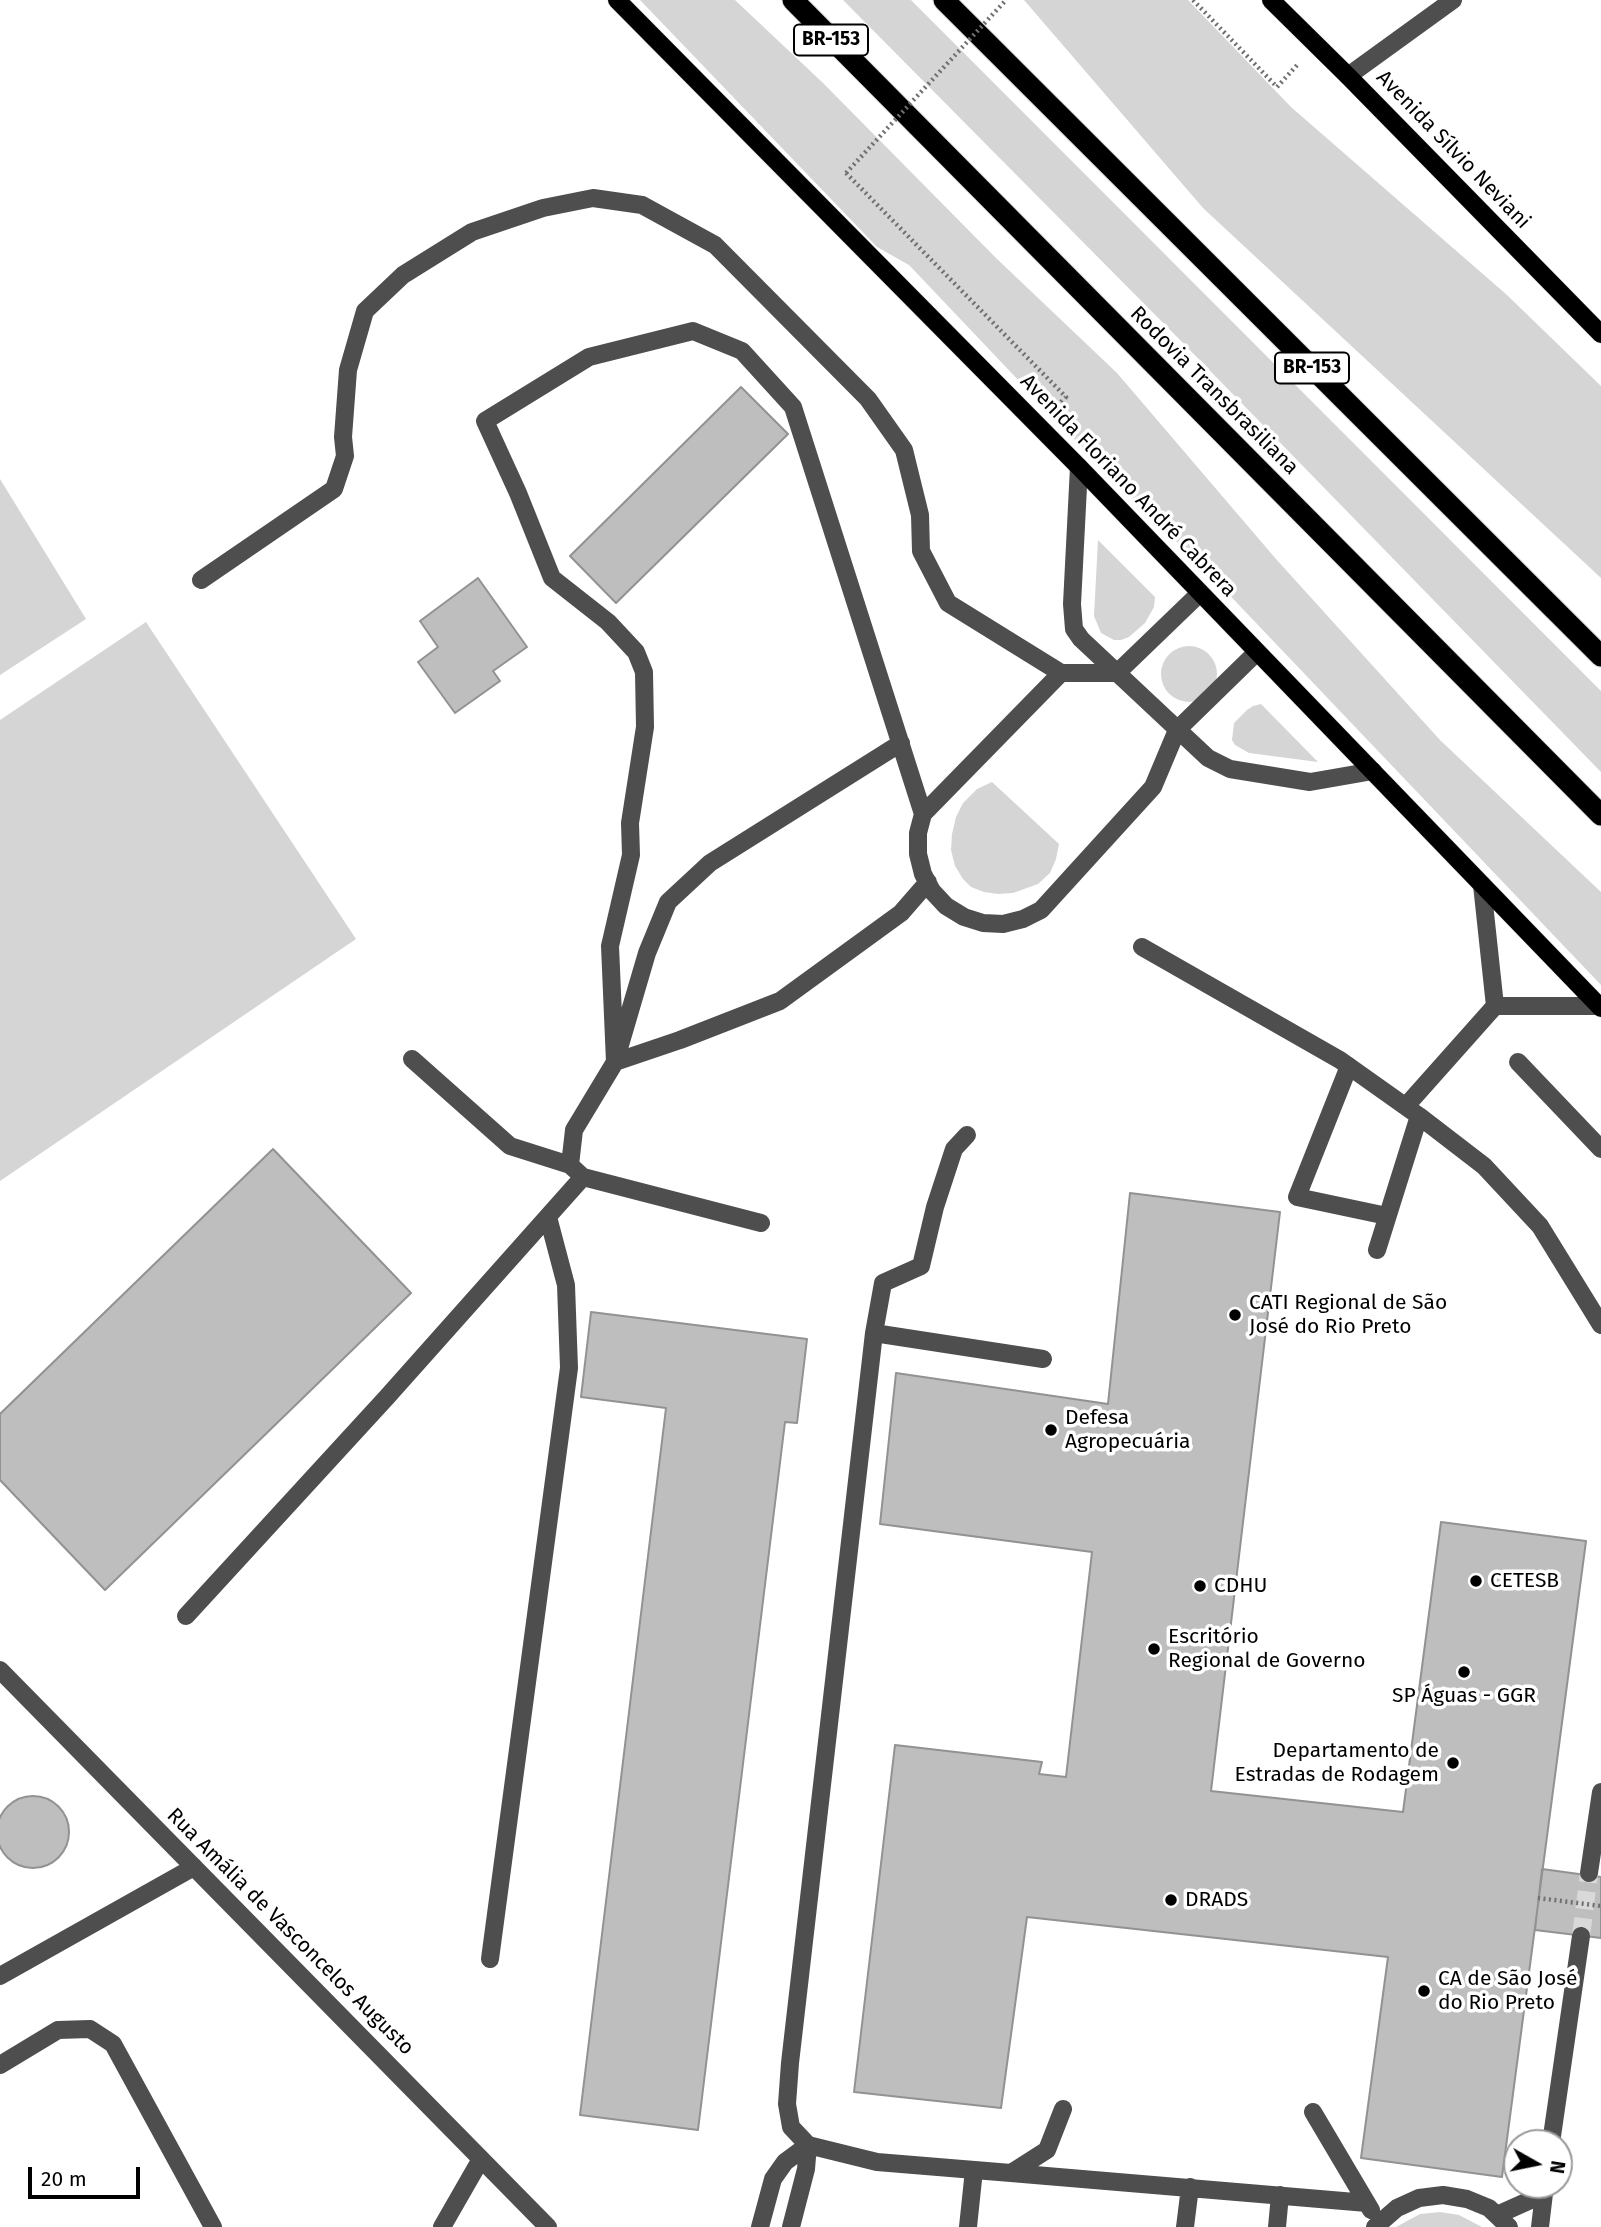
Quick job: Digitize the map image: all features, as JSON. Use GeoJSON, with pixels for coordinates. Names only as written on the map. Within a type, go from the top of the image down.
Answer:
{"type":"FeatureCollection","features":[{"type":"Feature","properties":{"kind":"highway","name":"Rodovia Transbrasiliana"},"geometry":{"type":"LineString","coordinates":[[793,0],[1601,815]]}},
{"type":"Feature","properties":{"kind":"highway","name":"BR-153"},"geometry":{"type":"LineString","coordinates":[[944,0],[1601,656]]}},
{"type":"Feature","properties":{"kind":"main road","name":"Avenida Floriano André Cabrera"},"geometry":{"type":"LineString","coordinates":[[617,0],[1079,467],[1600,1007]]}},
{"type":"Feature","properties":{"kind":"main road","name":"Avenida Sílvio Neviani"},"geometry":{"type":"LineString","coordinates":[[1270,0],[1601,334]]}},
{"type":"Feature","properties":{"kind":"street"},"geometry":{"type":"LineString","coordinates":[[1348,76],[1453,0]]}},
{"type":"Feature","properties":{"kind":"street"},"geometry":{"type":"LineString","coordinates":[[201,580],[334,489],[345,456],[343,437],[348,370],[365,311],[403,275],[472,232],[542,208],[593,198],[642,205],[715,245],[868,399],[904,450],[920,515],[922,551],[948,603],[1061,673],[1117,673],[1200,593]]}},
{"type":"Feature","properties":{"kind":"street"},"geometry":{"type":"LineString","coordinates":[[615,1062],[610,946],[631,855],[630,822],[645,727],[644,672],[636,652],[618,632],[552,578],[485,421],[589,357],[693,331],[742,351],[793,407],[923,814]]}},
{"type":"Feature","properties":{"kind":"street"},"geometry":{"type":"LineString","coordinates":[[1079,467],[1072,604],[1074,629],[1080,639],[1208,758],[1230,769],[1310,782],[1373,771]]}},
{"type":"Feature","properties":{"kind":"street"},"geometry":{"type":"LineString","coordinates":[[1061,673],[923,814],[918,833],[918,854],[923,874],[932,891],[946,906],[964,917],[983,923],[1003,924],[1023,919],[1041,910],[1153,786],[1177,730],[1257,652]]}},
{"type":"Feature","properties":{"kind":"street"},"geometry":{"type":"LineString","coordinates":[[186,1616],[548,1217],[577,1171],[575,1130],[615,1062],[647,953],[668,902],[710,863],[901,743]]}},
{"type":"Feature","properties":{"kind":"street"},"geometry":{"type":"LineString","coordinates":[[615,1062],[780,1001],[901,913],[928,882]]}},
{"type":"Feature","properties":{"kind":"street"},"geometry":{"type":"LineString","coordinates":[[1377,1250],[1413,1111],[1495,1006],[1482,885]]}},
{"type":"Feature","properties":{"kind":"street"},"geometry":{"type":"LineString","coordinates":[[1142,947],[1349,1066],[1485,1166],[1540,1226],[1601,1325]]}},
{"type":"Feature","properties":{"kind":"street"},"geometry":{"type":"LineString","coordinates":[[1495,1006],[1600,1007]]}},
{"type":"Feature","properties":{"kind":"street"},"geometry":{"type":"LineString","coordinates":[[412,1059],[510,1146],[577,1171],[761,1223]]}},
{"type":"Feature","properties":{"kind":"street"},"geometry":{"type":"LineString","coordinates":[[1518,1062],[1601,1149]]}},
{"type":"Feature","properties":{"kind":"street"},"geometry":{"type":"LineString","coordinates":[[1349,1066],[1297,1197],[1387,1216]]}},
{"type":"Feature","properties":{"kind":"street"},"geometry":{"type":"LineString","coordinates":[[967,1135],[954,1149],[935,1207],[922,1266],[883,1283],[874,1332],[790,2063],[787,2104],[791,2127],[808,2145],[877,2162],[1367,2203]]}},
{"type":"Feature","properties":{"kind":"street"},"geometry":{"type":"LineString","coordinates":[[490,1959],[569,1368],[566,1285],[548,1217]]}},
{"type":"Feature","properties":{"kind":"street"},"geometry":{"type":"LineString","coordinates":[[874,1332],[1043,1359]]}},
{"type":"Feature","properties":{"kind":"street","name":"Rua Amália de Vasconcelos Augusto"},"geometry":{"type":"LineString","coordinates":[[0,1670],[548,2227]]}},
{"type":"Feature","properties":{"kind":"street"},"geometry":{"type":"LineString","coordinates":[[1590,1873],[1601,1792]]}},
{"type":"Feature","properties":{"kind":"street"},"geometry":{"type":"LineString","coordinates":[[0,1976],[194,1867]]}},
{"type":"Feature","properties":{"kind":"street"},"geometry":{"type":"LineString","coordinates":[[1553,2129],[1581,1936]]}},
{"type":"Feature","properties":{"kind":"street"},"geometry":{"type":"LineString","coordinates":[[0,2065],[58,2030],[90,2029],[113,2044],[213,2227]]}},
{"type":"Feature","properties":{"kind":"street"},"geometry":{"type":"LineString","coordinates":[[1010,2173],[1047,2150],[1063,2109]]}},
{"type":"Feature","properties":{"kind":"street"},"geometry":{"type":"LineString","coordinates":[[1313,2112],[1367,2203],[1376,2225],[1397,2208],[1419,2198],[1443,2195],[1467,2199],[1489,2208],[1503,2221],[1532,2199]]}},
{"type":"Feature","properties":{"kind":"street"},"geometry":{"type":"LineString","coordinates":[[760,2227],[773,2179],[785,2162],[808,2145]]}},
{"type":"Feature","properties":{"kind":"street"},"geometry":{"type":"LineString","coordinates":[[791,2227],[806,2169],[808,2145]]}},
{"type":"Feature","properties":{"kind":"street"},"geometry":{"type":"LineString","coordinates":[[442,2227],[481,2159]]}},
{"type":"Feature","properties":{"kind":"street"},"geometry":{"type":"LineString","coordinates":[[968,2227],[975,2170]]}},
{"type":"Feature","properties":{"kind":"street"},"geometry":{"type":"LineString","coordinates":[[1185,2227],[1189,2187]]}},
{"type":"Feature","properties":{"kind":"street"},"geometry":{"type":"LineString","coordinates":[[1277,2227],[1280,2195]]}},
{"type":"Feature","properties":{"kind":"street"},"geometry":{"type":"LineString","coordinates":[[1539,2227],[1543,2199]]}},
{"type":"Feature","properties":{"kind":"path"},"geometry":{"type":"LineString","coordinates":[[1006,0],[846,173],[1066,397]]}},
{"type":"Feature","properties":{"kind":"path"},"geometry":{"type":"LineString","coordinates":[[1193,0],[1277,87]]}},
{"type":"Feature","properties":{"kind":"path"},"geometry":{"type":"LineString","coordinates":[[1538,1898],[1601,1906]]}},
{"type":"Feature","properties":{"kind":"shaded area"},"geometry":{"type":"Polygon","coordinates":[[[640,0],[735,0],[823,83],[996,258],[1117,373],[1276,559],[1440,740],[1601,892],[1601,985],[1217,582],[1078,443],[909,265],[877,247],[640,0]]]}},
{"type":"Feature","properties":{"kind":"shaded area"},"geometry":{"type":"Polygon","coordinates":[[[843,0],[911,0],[1601,691],[1601,772],[1183,343],[843,0]]]}},
{"type":"Feature","properties":{"kind":"shaded area"},"geometry":{"type":"Polygon","coordinates":[[[1024,0],[1188,0],[1291,107],[1507,295],[1601,386],[1601,578],[1203,208],[1024,0]]]}},
{"type":"Feature","properties":{"kind":"shaded area"},"geometry":{"type":"Polygon","coordinates":[[[0,479],[86,619],[0,675],[0,479]]]}},
{"type":"Feature","properties":{"kind":"shaded area"},"geometry":{"type":"Polygon","coordinates":[[[1098,540],[1155,597],[1154,607],[1145,623],[1129,637],[1121,640],[1114,640],[1101,633],[1094,616],[1098,540]]]}},
{"type":"Feature","properties":{"kind":"shaded area"},"geometry":{"type":"Polygon","coordinates":[[[146,622],[356,939],[0,1181],[0,720],[146,622]]]}},
{"type":"Feature","properties":{"kind":"shaded area"},"geometry":{"type":"Polygon","coordinates":[[[1183,646],[1195,646],[1205,650],[1213,658],[1217,674],[1213,690],[1205,698],[1195,702],[1183,702],[1173,698],[1165,690],[1161,680],[1161,668],[1165,658],[1173,650],[1183,646]]]}},
{"type":"Feature","properties":{"kind":"shaded area"},"geometry":{"type":"Polygon","coordinates":[[[1261,704],[1318,762],[1249,753],[1235,745],[1232,740],[1234,723],[1247,710],[1261,704]]]}},
{"type":"Feature","properties":{"kind":"shaded area"},"geometry":{"type":"Polygon","coordinates":[[[992,782],[1059,844],[1050,873],[1038,884],[1013,893],[984,892],[971,887],[955,866],[951,850],[956,817],[963,803],[977,789],[992,782]]]}},
{"type":"Feature","properties":{"kind":"shaded area"},"geometry":{"type":"Polygon","coordinates":[[[1440,2212],[1459,2215],[1482,2227],[1396,2227],[1420,2214],[1440,2212]]]}},
{"type":"Feature","properties":{"kind":"building"},"geometry":{"type":"Polygon","coordinates":[[[741,387],[788,434],[616,603],[570,556],[741,387]]]}},
{"type":"Feature","properties":{"kind":"building"},"geometry":{"type":"Polygon","coordinates":[[[478,578],[527,647],[493,671],[500,681],[455,713],[418,662],[438,647],[420,621],[478,578]]]}},
{"type":"Feature","properties":{"kind":"building"},"geometry":{"type":"Polygon","coordinates":[[[273,1149],[411,1293],[105,1590],[0,1480],[0,1414],[273,1149]]]}},
{"type":"Feature","properties":{"kind":"building","name":"Escritório Regional de Governo"},"geometry":{"type":"Polygon","coordinates":[[[1130,1193],[1280,1212],[1211,1791],[1403,1812],[1441,1522],[1586,1541],[1508,2129],[1503,2129],[1502,2177],[1361,2158],[1388,1957],[1027,1917],[1001,2108],[854,2092],[895,1745],[1042,1762],[1039,1774],[1066,1777],[1092,1552],[880,1524],[896,1373],[1108,1404],[1130,1193]]]}},
{"type":"Feature","properties":{"kind":"building"},"geometry":{"type":"Polygon","coordinates":[[[591,1312],[807,1339],[797,1423],[785,1422],[698,2130],[580,2115],[666,1408],[581,1397],[591,1312]]]}},
{"type":"Feature","properties":{"kind":"building"},"geometry":{"type":"Polygon","coordinates":[[[33,1796],[53,1802],[63,1812],[69,1832],[63,1852],[53,1862],[33,1868],[13,1862],[3,1852],[-3,1832],[3,1812],[13,1802],[33,1796]]]}},
{"type":"Feature","properties":{"kind":"building"},"geometry":{"type":"Polygon","coordinates":[[[1542,1869],[1601,1877],[1601,1938],[1535,1930],[1542,1869]]]}},
{"type":"Feature","properties":{"kind":"tunnel"},"geometry":{"type":"LineString","coordinates":[[1581,1936],[1589,1873]]}},
{"type":"Feature","properties":{"kind":"place","name":"CATI Regional de São José do Rio Preto"},"geometry":{"type":"Point","coordinates":[1235,1315]}},
{"type":"Feature","properties":{"kind":"place","name":"Defesa Agropecuária"},"geometry":{"type":"Point","coordinates":[1051,1430]}},
{"type":"Feature","properties":{"kind":"place","name":"CETESB"},"geometry":{"type":"Point","coordinates":[1476,1581]}},
{"type":"Feature","properties":{"kind":"place","name":"CDHU"},"geometry":{"type":"Point","coordinates":[1200,1586]}},
{"type":"Feature","properties":{"kind":"place","name":"Escritório Regional de Governo"},"geometry":{"type":"Point","coordinates":[1154,1649]}},
{"type":"Feature","properties":{"kind":"place","name":"SP Águas - GGR"},"geometry":{"type":"Point","coordinates":[1464,1672]}},
{"type":"Feature","properties":{"kind":"place","name":"Departamento de Estradas de Rodagem"},"geometry":{"type":"Point","coordinates":[1453,1763]}},
{"type":"Feature","properties":{"kind":"place","name":"DRADS"},"geometry":{"type":"Point","coordinates":[1171,1900]}},
{"type":"Feature","properties":{"kind":"place","name":"CA de São José do Rio Preto"},"geometry":{"type":"Point","coordinates":[1424,1991]}}]}
